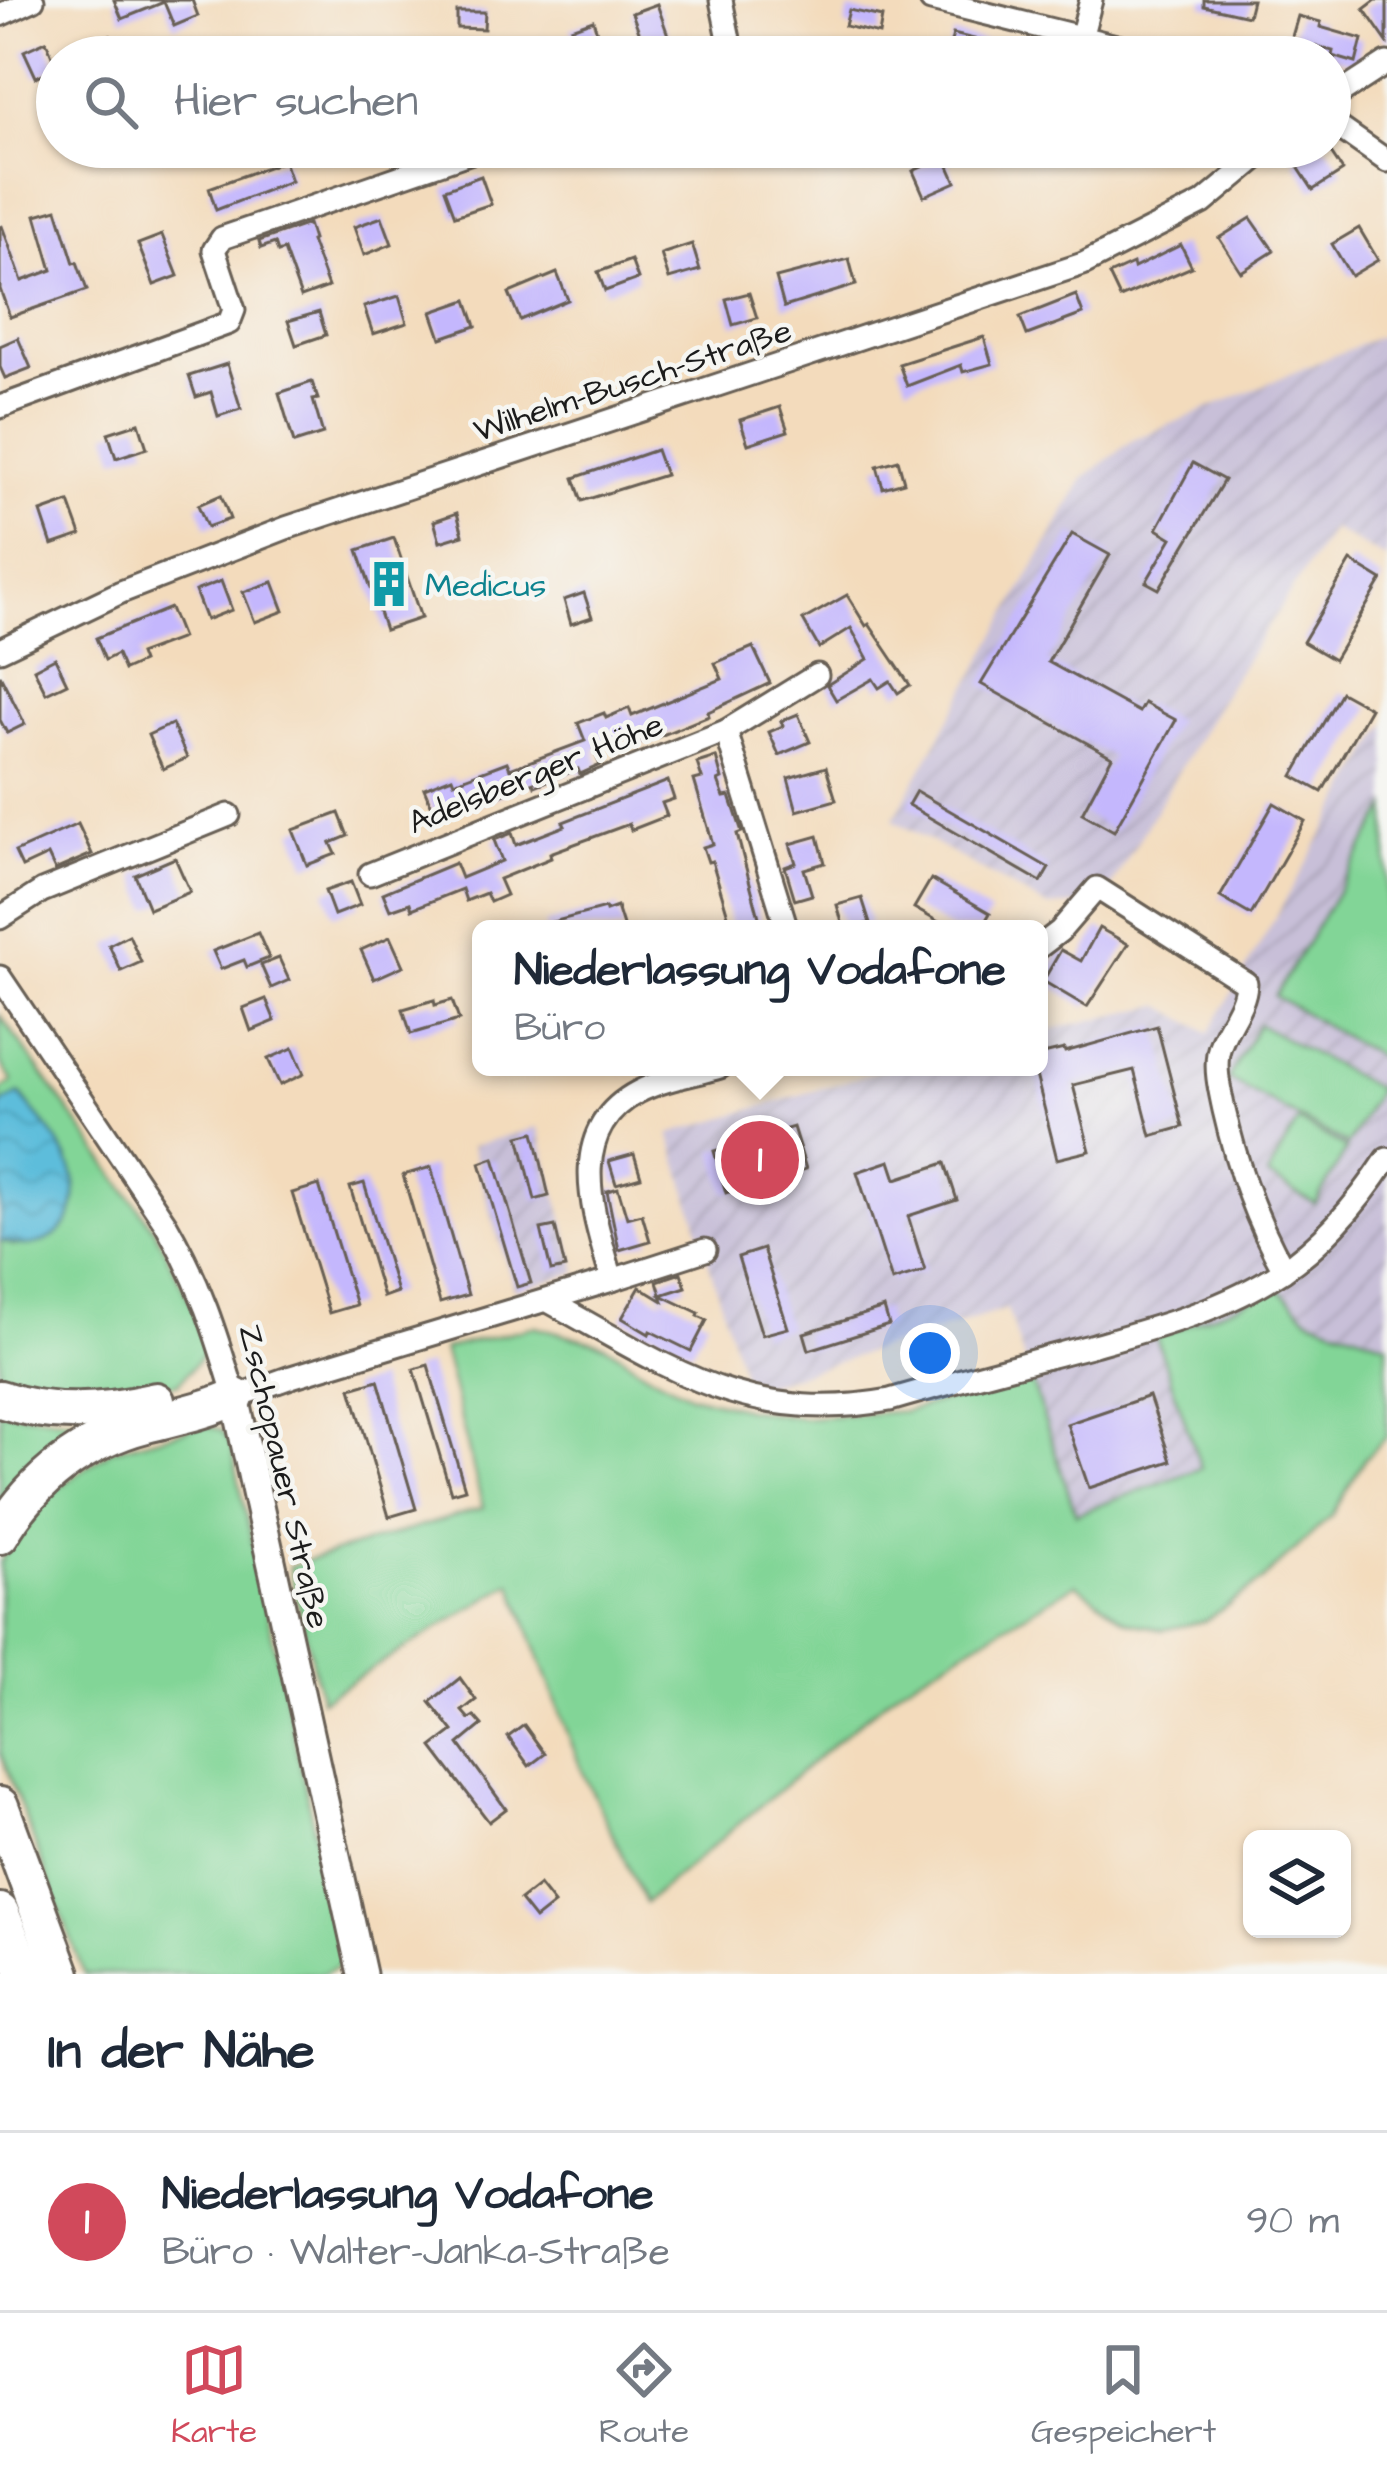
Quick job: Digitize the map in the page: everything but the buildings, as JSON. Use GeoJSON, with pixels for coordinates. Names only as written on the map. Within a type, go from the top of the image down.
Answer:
{"type":"FeatureCollection","features":[{"type":"Feature","properties":{"kind":"highway"},"geometry":{"type":"LineString","coordinates":[[0,1399],[41,1410],[78,1412],[117,1409],[207,1389],[235,1397]]}},
{"type":"Feature","properties":{"kind":"highway"},"geometry":{"type":"LineString","coordinates":[[0,1534],[37,1486],[85,1449],[122,1432],[206,1411],[235,1397]]}},
{"type":"Feature","properties":{"kind":"highway"},"geometry":{"type":"LineString","coordinates":[[0,1806],[62,1974]]}},
{"type":"Feature","properties":{"kind":"highway"},"geometry":{"type":"LineString","coordinates":[[0,1912],[25,1974]]}},
{"type":"Feature","properties":{"kind":"street"},"geometry":{"type":"LineString","coordinates":[[0,15],[33,0]]}},
{"type":"Feature","properties":{"kind":"street"},"geometry":{"type":"LineString","coordinates":[[721,0],[728,36]]}},
{"type":"Feature","properties":{"kind":"street"},"geometry":{"type":"LineString","coordinates":[[932,0],[1073,36]]}},
{"type":"Feature","properties":{"kind":"street"},"geometry":{"type":"LineString","coordinates":[[1081,36],[1090,0]]}},
{"type":"Feature","properties":{"kind":"street"},"geometry":{"type":"LineString","coordinates":[[1351,86],[1387,63]]}},
{"type":"Feature","properties":{"kind":"street"},"geometry":{"type":"LineString","coordinates":[[1351,136],[1387,161]]}},
{"type":"Feature","properties":{"kind":"street"},"geometry":{"type":"LineString","coordinates":[[0,407],[229,323],[234,310],[214,250],[222,238],[425,168]]}},
{"type":"Feature","properties":{"kind":"street","name":"Wilhelm-Busch-Straße"},"geometry":{"type":"LineString","coordinates":[[0,650],[121,592],[286,528],[1082,264],[1203,203],[1245,168]]}},
{"type":"Feature","properties":{"kind":"street","name":"Adelsberger Höhe"},"geometry":{"type":"LineString","coordinates":[[370,874],[726,731],[817,676]]}},
{"type":"Feature","properties":{"kind":"street"},"geometry":{"type":"LineString","coordinates":[[726,731],[784,920]]}},
{"type":"Feature","properties":{"kind":"street"},"geometry":{"type":"LineString","coordinates":[[0,918],[42,891],[230,815]]}},
{"type":"Feature","properties":{"kind":"street"},"geometry":{"type":"LineString","coordinates":[[1048,940],[1097,888],[1246,983],[1246,993],[1223,1037],[1219,1085],[1244,1185],[1262,1232],[1284,1270]]}},
{"type":"Feature","properties":{"kind":"street","name":"Zschopauer Straße"},"geometry":{"type":"LineString","coordinates":[[0,977],[166,1224],[190,1265],[214,1323],[235,1397],[362,1974]]}},
{"type":"Feature","properties":{"kind":"street"},"geometry":{"type":"LineString","coordinates":[[612,1280],[589,1192],[590,1162],[605,1121],[644,1089],[689,1076]]}},
{"type":"Feature","properties":{"kind":"street"},"geometry":{"type":"LineString","coordinates":[[548,1300],[676,1370],[746,1399],[824,1407],[890,1400],[1163,1325],[1240,1295],[1284,1270],[1318,1242],[1387,1159]]}},
{"type":"Feature","properties":{"kind":"street"},"geometry":{"type":"LineString","coordinates":[[235,1397],[705,1250]]}},
{"type":"Feature","properties":{"kind":"shaded area"},"geometry":{"type":"Polygon","coordinates":[[[1387,333],[1387,559],[1332,529],[1226,690],[1101,904],[1047,907],[893,820],[1084,478],[1133,440],[1387,333]]]}},
{"type":"Feature","properties":{"kind":"shaded area"},"geometry":{"type":"Polygon","coordinates":[[[1387,723],[1387,1343],[1310,1318],[1278,1288],[1156,1338],[1201,1468],[1075,1514],[1007,1309],[747,1390],[670,1134],[862,1076],[1048,1076],[1048,1030],[1161,1005],[1209,1033],[1387,723]]]}},
{"type":"Feature","properties":{"kind":"shaded area"},"geometry":{"type":"Polygon","coordinates":[[[538,1127],[578,1272],[514,1290],[471,1146],[538,1127]]]}},
{"type":"Feature","properties":{"kind":"green space"},"geometry":{"type":"Polygon","coordinates":[[[1387,808],[1387,1062],[1275,996],[1387,808]]]}},
{"type":"Feature","properties":{"kind":"green space"},"geometry":{"type":"Polygon","coordinates":[[[0,1015],[154,1229],[191,1303],[206,1351],[179,1383],[113,1398],[0,1387],[0,1240],[15,1246],[75,1184],[59,1148],[20,1094],[0,1105],[0,1090],[13,1082],[0,1063],[0,1015]]]}},
{"type":"Feature","properties":{"kind":"green space"},"geometry":{"type":"Polygon","coordinates":[[[1258,1024],[1378,1089],[1348,1145],[1228,1079],[1258,1024]]]}},
{"type":"Feature","properties":{"kind":"green space"},"geometry":{"type":"Polygon","coordinates":[[[1298,1121],[1347,1149],[1315,1204],[1267,1176],[1298,1121]]]}},
{"type":"Feature","properties":{"kind":"green space"},"geometry":{"type":"Polygon","coordinates":[[[1278,1288],[1310,1318],[1387,1343],[1387,1436],[1366,1457],[1332,1515],[1261,1582],[1205,1621],[1162,1630],[1125,1620],[1076,1584],[901,1687],[645,1903],[580,1766],[512,1583],[321,1700],[289,1566],[483,1508],[443,1349],[535,1326],[605,1345],[691,1395],[803,1418],[907,1411],[1030,1377],[1076,1514],[1201,1468],[1156,1337],[1278,1288]]]}},
{"type":"Feature","properties":{"kind":"green space"},"geometry":{"type":"Polygon","coordinates":[[[0,1411],[104,1423],[0,1514],[0,1411]]]}},
{"type":"Feature","properties":{"kind":"green space"},"geometry":{"type":"Polygon","coordinates":[[[205,1425],[221,1430],[231,1444],[343,1964],[322,1974],[84,1974],[0,1752],[0,1563],[15,1535],[47,1496],[111,1450],[205,1425]]]}},
{"type":"Feature","properties":{"kind":"water"},"geometry":{"type":"Polygon","coordinates":[[[19,1094],[48,1128],[70,1165],[75,1201],[62,1229],[50,1239],[19,1245],[0,1240],[0,1105],[19,1094]]]}},
{"type":"Feature","properties":{"kind":"place","name":"Medicus"},"geometry":{"type":"Point","coordinates":[389,584]}},
{"type":"Feature","properties":{"kind":"place","name":"Niederlassung Vodafone"},"geometry":{"type":"Point","coordinates":[760,1160]}}]}
